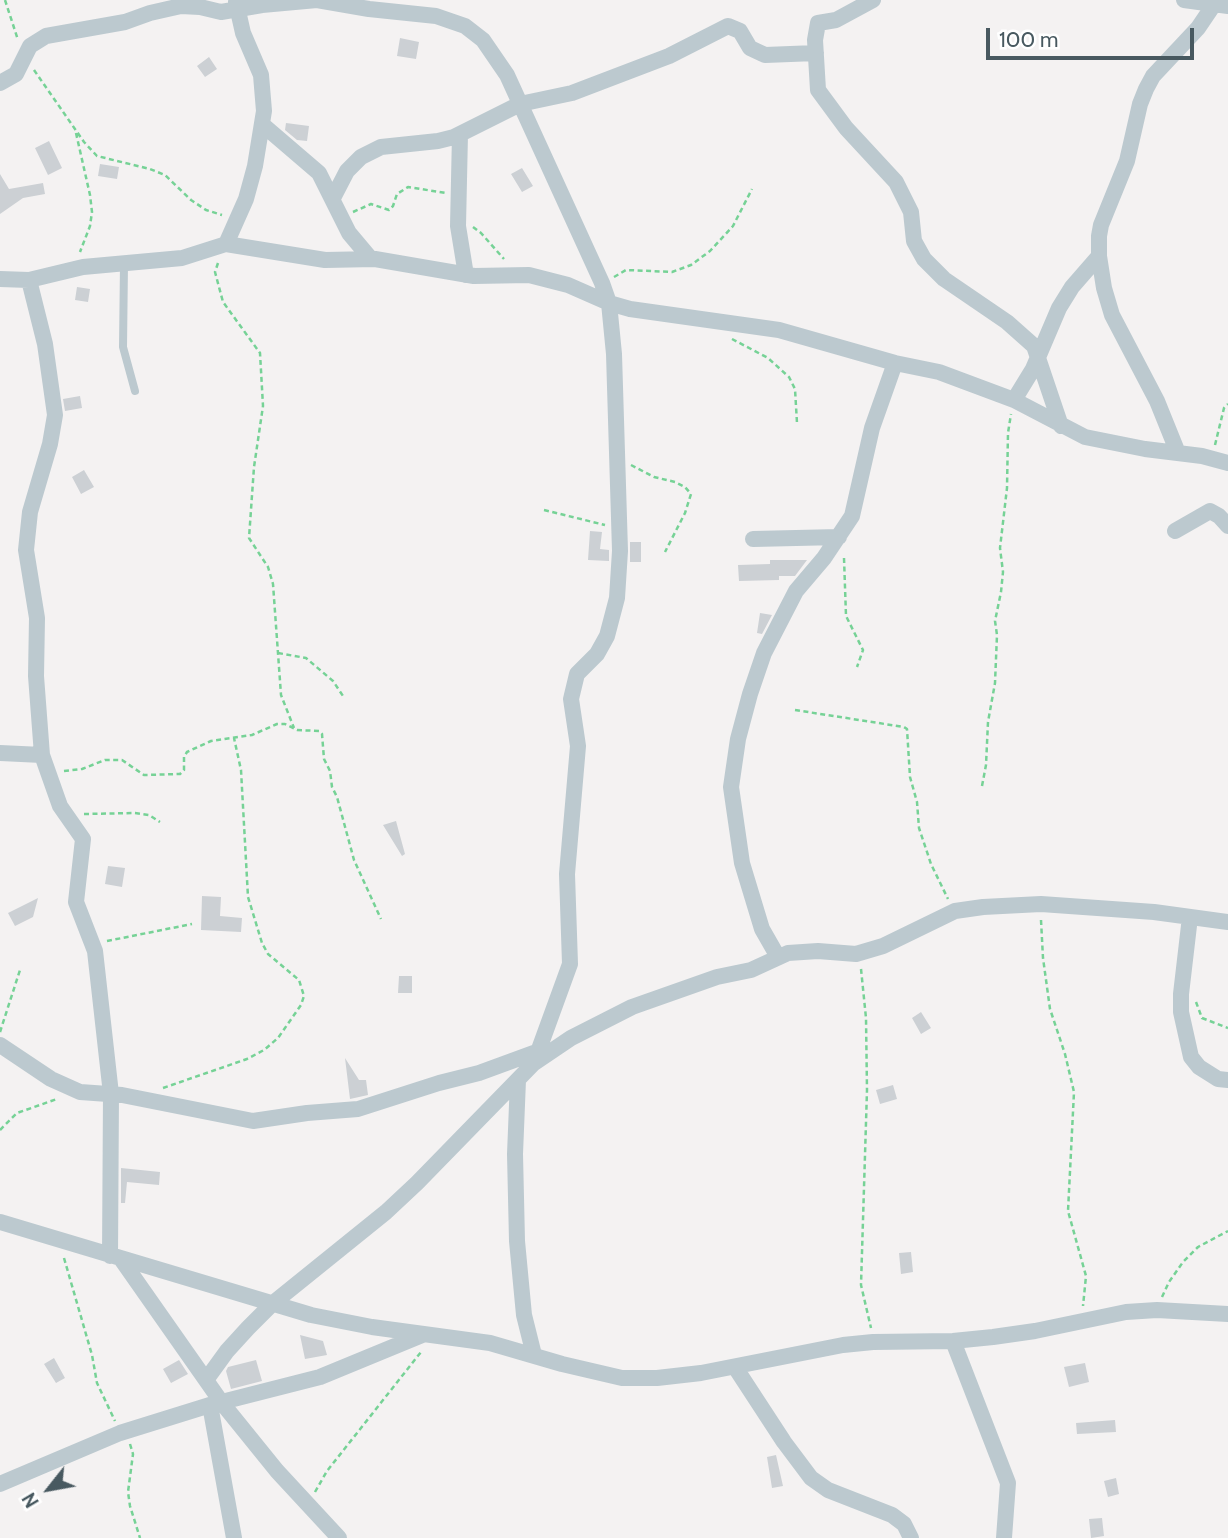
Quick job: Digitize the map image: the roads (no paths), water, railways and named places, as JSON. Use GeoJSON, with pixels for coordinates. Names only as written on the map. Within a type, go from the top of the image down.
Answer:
{"type":"FeatureCollection","features":[{"type":"Feature","properties":{"kind":"street"},"geometry":{"type":"LineString","coordinates":[[0,83],[16,74],[32,43],[46,36],[125,22],[181,6],[200,6],[221,12],[237,5],[317,0],[436,16],[465,26],[482,40],[507,75],[602,283],[608,303],[614,355],[619,528],[617,598],[612,626],[597,654],[577,674],[571,699],[570,709],[578,746],[568,853],[570,955],[536,1057],[518,1080],[410,1191],[272,1304],[234,1343],[206,1380]]}},
{"type":"Feature","properties":{"kind":"street"},"geometry":{"type":"LineString","coordinates":[[873,0],[836,20],[818,23],[816,75],[820,94],[846,128],[896,182],[911,212],[914,241],[918,251],[944,279],[1022,334],[1034,346],[1061,426]]}},
{"type":"Feature","properties":{"kind":"street"},"geometry":{"type":"LineString","coordinates":[[1184,0],[1219,4]]}},
{"type":"Feature","properties":{"kind":"street"},"geometry":{"type":"LineString","coordinates":[[1178,453],[1157,401],[1112,315],[1099,256],[1101,225],[1128,160],[1140,104],[1146,89],[1153,76],[1219,4]]}},
{"type":"Feature","properties":{"kind":"street"},"geometry":{"type":"LineString","coordinates":[[226,244],[239,218],[255,166],[263,125],[264,87],[243,33],[237,5]]}},
{"type":"Feature","properties":{"kind":"street"},"geometry":{"type":"LineString","coordinates":[[333,198],[347,171],[370,152],[394,144],[438,141],[460,134],[520,104],[592,87],[669,56],[729,26],[740,31],[750,48],[765,55],[816,53]]}},
{"type":"Feature","properties":{"kind":"street"},"geometry":{"type":"LineString","coordinates":[[263,125],[314,167],[324,180],[355,243],[370,258]]}},
{"type":"Feature","properties":{"kind":"street"},"geometry":{"type":"LineString","coordinates":[[460,134],[458,216],[466,275]]}},
{"type":"Feature","properties":{"kind":"street"},"geometry":{"type":"LineString","coordinates":[[0,279],[29,280],[70,271],[182,258],[226,244],[326,260],[370,258],[466,275],[529,275],[568,285],[608,303],[653,313],[779,330],[895,363],[957,377],[1014,400],[1085,437],[1221,461]]}},
{"type":"Feature","properties":{"kind":"street"},"geometry":{"type":"LineString","coordinates":[[1014,400],[1072,287],[1099,256]]}},
{"type":"Feature","properties":{"kind":"street"},"geometry":{"type":"LineString","coordinates":[[29,280],[45,344],[55,415],[50,444],[30,512],[26,550],[37,618],[36,676],[44,762],[60,806],[82,837],[76,902],[94,945],[111,1094],[115,1257],[206,1380],[216,1404],[234,1538]]}},
{"type":"Feature","properties":{"kind":"street"},"geometry":{"type":"LineString","coordinates":[[778,957],[762,929],[742,863],[732,805],[736,751],[750,694],[764,653],[796,591],[839,537],[856,505],[872,428],[895,363]]}},
{"type":"Feature","properties":{"kind":"street"},"geometry":{"type":"LineString","coordinates":[[1175,531],[1210,511],[1228,526]]}},
{"type":"Feature","properties":{"kind":"street"},"geometry":{"type":"LineString","coordinates":[[753,539],[839,537]]}},
{"type":"Feature","properties":{"kind":"street"},"geometry":{"type":"LineString","coordinates":[[0,753],[44,762]]}},
{"type":"Feature","properties":{"kind":"street"},"geometry":{"type":"LineString","coordinates":[[0,1045],[51,1079],[80,1092],[111,1094],[238,1119],[263,1121],[307,1113],[358,1109],[439,1083],[536,1057],[632,1007],[717,977],[751,970],[778,957],[801,951],[849,954],[883,946],[955,911],[1041,904],[1228,922]]}},
{"type":"Feature","properties":{"kind":"street"},"geometry":{"type":"LineString","coordinates":[[1190,917],[1181,1012],[1191,1057],[1199,1068],[1219,1079],[1228,1080]]}},
{"type":"Feature","properties":{"kind":"street"},"geometry":{"type":"LineString","coordinates":[[518,1080],[515,1154],[517,1241],[524,1315],[534,1355]]}},
{"type":"Feature","properties":{"kind":"street"},"geometry":{"type":"LineString","coordinates":[[0,1222],[337,1321],[490,1343],[622,1378],[657,1378],[735,1367],[873,1342],[953,1341],[1007,1335],[1126,1312],[1157,1310],[1226,1316]]}},
{"type":"Feature","properties":{"kind":"street"},"geometry":{"type":"LineString","coordinates":[[0,1485],[122,1432],[320,1377],[432,1335]]}},
{"type":"Feature","properties":{"kind":"street"},"geometry":{"type":"LineString","coordinates":[[953,1341],[1008,1483],[1004,1538]]}},
{"type":"Feature","properties":{"kind":"street"},"geometry":{"type":"LineString","coordinates":[[735,1367],[811,1478],[840,1495],[892,1515],[904,1524],[911,1538]]}},
{"type":"Feature","properties":{"kind":"street"},"geometry":{"type":"LineString","coordinates":[[216,1404],[339,1538]]}},
{"type":"Feature","properties":{"kind":"lane"},"geometry":{"type":"LineString","coordinates":[[124,264],[123,347],[135,391]]}}]}
